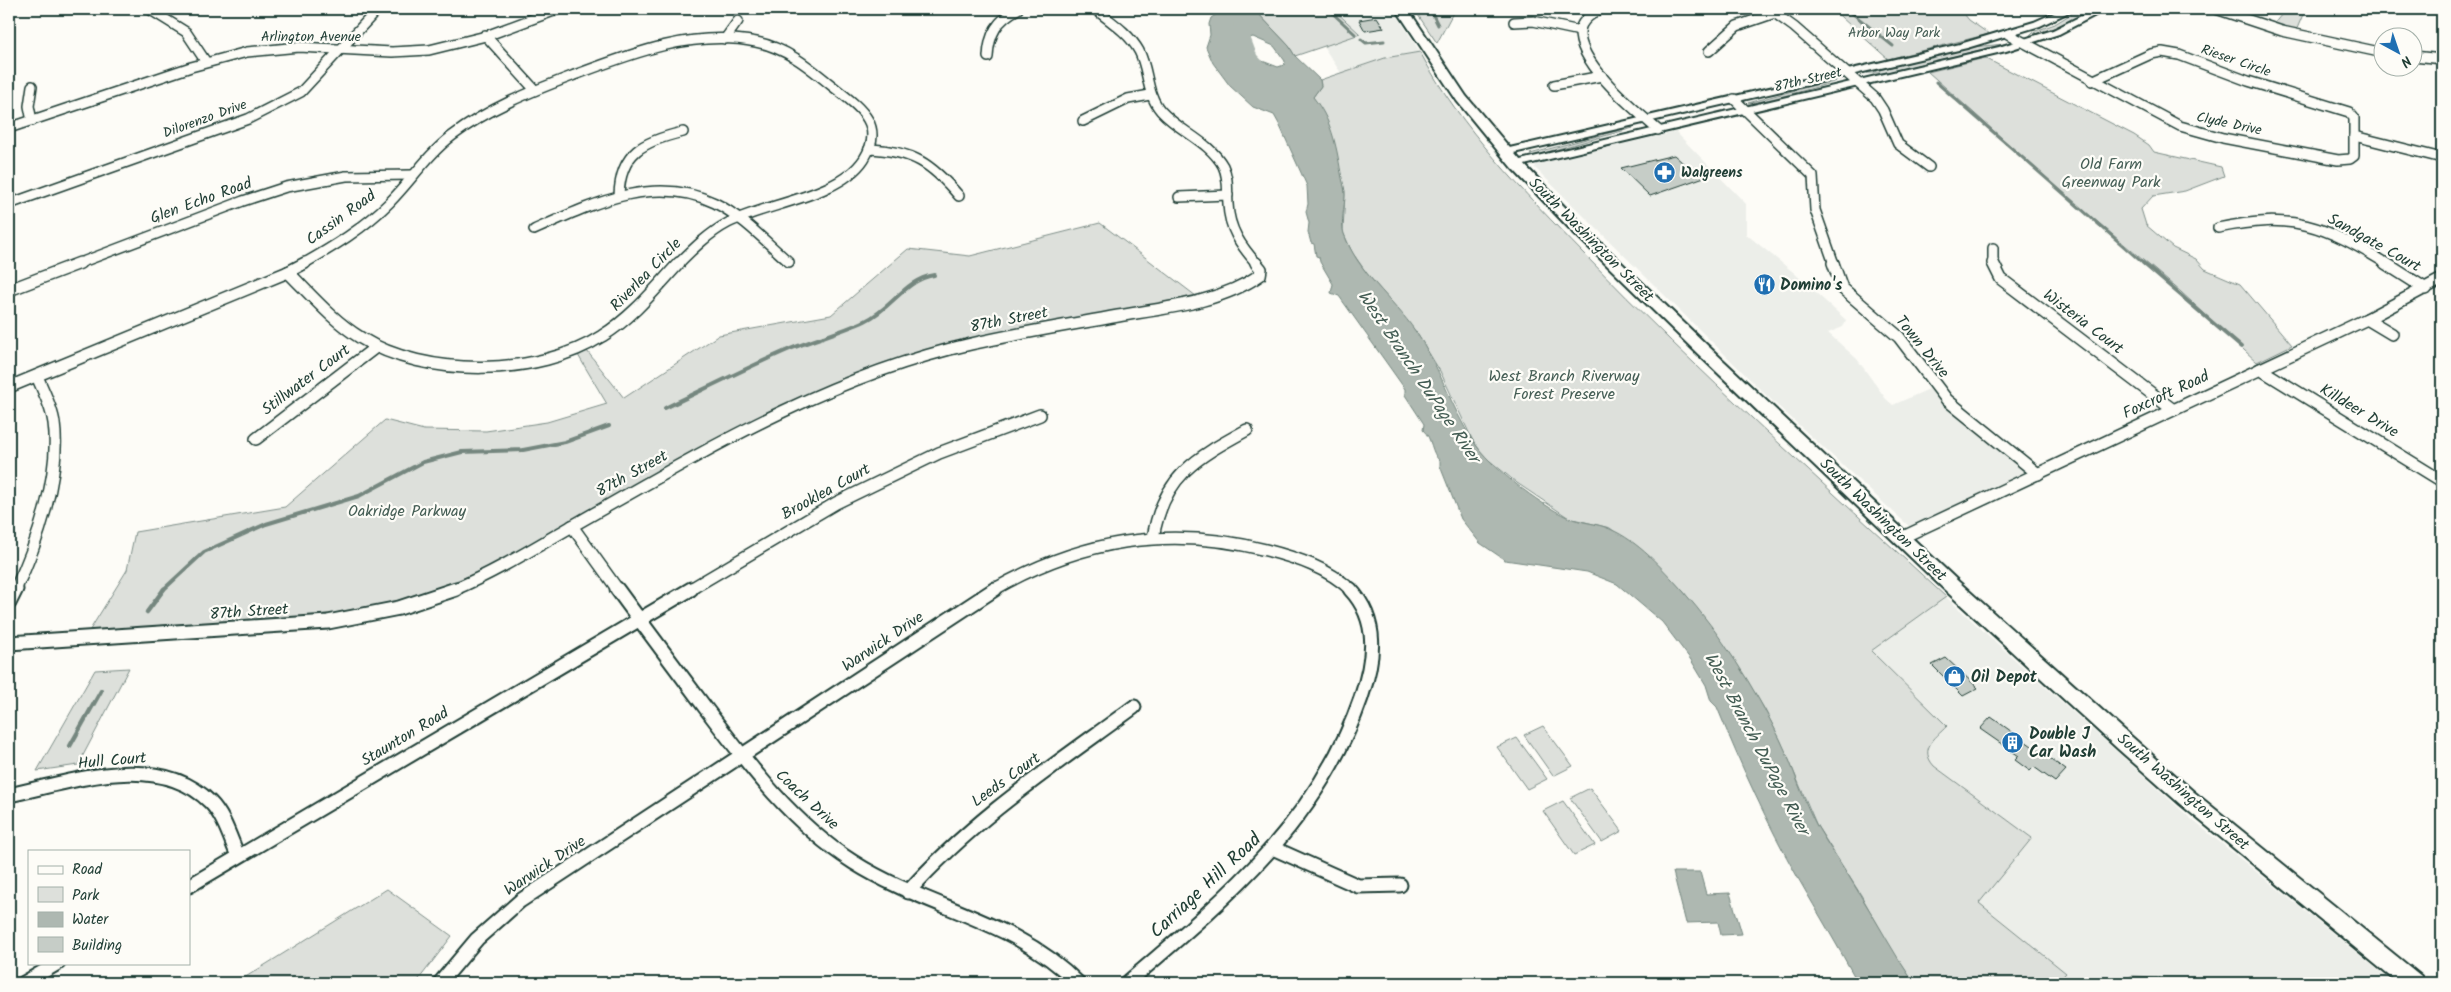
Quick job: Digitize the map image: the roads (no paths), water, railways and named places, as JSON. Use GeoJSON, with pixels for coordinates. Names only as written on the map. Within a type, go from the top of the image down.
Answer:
{"type":"FeatureCollection","features":[{"type":"Feature","properties":{"kind":"main road","name":"South Washington Street"},"geometry":{"type":"LineString","coordinates":[[1402,9],[1461,98],[1505,152],[1602,252],[1901,538],[2045,672],[2187,798],[2414,983]]}},
{"type":"Feature","properties":{"kind":"street"},"geometry":{"type":"LineString","coordinates":[[149,9],[186,32],[206,62]]}},
{"type":"Feature","properties":{"kind":"street","name":"Dilorenzo Drive"},"geometry":{"type":"LineString","coordinates":[[9,204],[265,112],[301,92],[378,9]]}},
{"type":"Feature","properties":{"kind":"street","name":"Arlington Avenue"},"geometry":{"type":"LineString","coordinates":[[9,128],[206,62],[264,49],[393,52],[427,50],[485,35],[559,9]]}},
{"type":"Feature","properties":{"kind":"street"},"geometry":{"type":"LineString","coordinates":[[988,57],[988,41],[997,24],[1018,9]]}},
{"type":"Feature","properties":{"kind":"street"},"geometry":{"type":"LineString","coordinates":[[1095,9],[1118,28],[1138,49],[1150,95],[1161,112],[1214,152],[1226,173],[1228,194],[1179,197]]}},
{"type":"Feature","properties":{"kind":"street"},"geometry":{"type":"LineString","coordinates":[[1602,9],[1587,18],[1580,31],[1587,55],[1602,76],[1658,130]]}},
{"type":"Feature","properties":{"kind":"street","name":"87th Street"},"geometry":{"type":"LineString","coordinates":[[1505,152],[2008,34],[2037,24],[2070,9]]}},
{"type":"Feature","properties":{"kind":"street","name":"87th Street"},"geometry":{"type":"LineString","coordinates":[[1516,164],[1858,84],[2023,43],[2056,32],[2102,9]]}},
{"type":"Feature","properties":{"kind":"street"},"geometry":{"type":"LineString","coordinates":[[2216,9],[2300,36],[2374,51]]}},
{"type":"Feature","properties":{"kind":"street"},"geometry":{"type":"LineString","coordinates":[[1709,51],[1737,26],[1772,11],[1846,73],[1880,105],[1898,144],[1929,167]]}},
{"type":"Feature","properties":{"kind":"street"},"geometry":{"type":"LineString","coordinates":[[738,20],[727,39],[770,46],[790,54],[807,65],[864,112],[873,133],[869,149],[901,152],[920,158],[935,168],[959,196]]}},
{"type":"Feature","properties":{"kind":"street"},"geometry":{"type":"LineString","coordinates":[[1514,22],[1533,21],[1580,31]]}},
{"type":"Feature","properties":{"kind":"street","name":"Clyde Drive"},"geometry":{"type":"LineString","coordinates":[[2008,34],[2092,81],[2180,126],[2223,138],[2342,160],[2353,158],[2354,136]]}},
{"type":"Feature","properties":{"kind":"street"},"geometry":{"type":"LineString","coordinates":[[485,35],[534,90]]}},
{"type":"Feature","properties":{"kind":"street","name":"Cassin Road"},"geometry":{"type":"LineString","coordinates":[[9,387],[288,272],[329,249],[383,209],[431,154],[462,128],[498,107],[534,90],[655,47],[691,40],[727,39]]}},
{"type":"Feature","properties":{"kind":"street","name":"Rieser Circle"},"geometry":{"type":"LineString","coordinates":[[2092,81],[2150,54],[2162,52],[2178,55],[2248,81],[2343,109],[2354,118],[2354,136]]}},
{"type":"Feature","properties":{"kind":"street"},"geometry":{"type":"LineString","coordinates":[[2424,57],[2442,59]]}},
{"type":"Feature","properties":{"kind":"street"},"geometry":{"type":"LineString","coordinates":[[1554,85],[1602,76]]}},
{"type":"Feature","properties":{"kind":"street"},"geometry":{"type":"LineString","coordinates":[[32,86],[29,106],[32,121]]}},
{"type":"Feature","properties":{"kind":"street"},"geometry":{"type":"LineString","coordinates":[[1083,121],[1128,99],[1150,95]]}},
{"type":"Feature","properties":{"kind":"street","name":"Town Drive"},"geometry":{"type":"LineString","coordinates":[[1734,99],[1812,176],[1815,210],[1842,288],[1899,337],[1947,400],[2038,474]]}},
{"type":"Feature","properties":{"kind":"street"},"geometry":{"type":"LineString","coordinates":[[619,196],[620,173],[635,151],[658,136],[683,132]]}},
{"type":"Feature","properties":{"kind":"street"},"geometry":{"type":"LineString","coordinates":[[2354,136],[2442,158]]}},
{"type":"Feature","properties":{"kind":"street","name":"Riverlea Circle"},"geometry":{"type":"LineString","coordinates":[[288,272],[332,316],[353,333],[376,347],[427,361],[471,369],[507,368],[560,356],[580,348],[615,328],[636,310],[686,253],[720,227],[736,218],[804,196],[832,184],[858,166],[869,149]]}},
{"type":"Feature","properties":{"kind":"street","name":"Glen Echo Road"},"geometry":{"type":"LineString","coordinates":[[9,290],[243,201],[286,187],[346,176],[412,175]]}},
{"type":"Feature","properties":{"kind":"street"},"geometry":{"type":"LineString","coordinates":[[534,230],[591,205],[619,196],[658,191],[683,193],[714,202],[790,262]]}},
{"type":"Feature","properties":{"kind":"street","name":"87th Street"},"geometry":{"type":"LineString","coordinates":[[9,643],[328,622],[358,618],[424,601],[495,569],[776,413],[868,373],[967,344],[1198,300],[1245,285],[1260,275],[1261,269],[1246,254],[1233,233],[1229,217],[1228,194]]}},
{"type":"Feature","properties":{"kind":"street","name":"Sandgate Court"},"geometry":{"type":"LineString","coordinates":[[2218,228],[2260,220],[2287,221],[2311,226],[2342,239],[2426,289]]}},
{"type":"Feature","properties":{"kind":"street","name":"Wisteria Court"},"geometry":{"type":"LineString","coordinates":[[1993,248],[1993,265],[2005,282],[2172,410]]}},
{"type":"Feature","properties":{"kind":"street","name":"Foxcroft Road"},"geometry":{"type":"LineString","coordinates":[[1901,538],[2367,319],[2442,279]]}},
{"type":"Feature","properties":{"kind":"street"},"geometry":{"type":"LineString","coordinates":[[2367,319],[2392,334]]}},
{"type":"Feature","properties":{"kind":"street","name":"Stillwater Court"},"geometry":{"type":"LineString","coordinates":[[256,438],[376,347]]}},
{"type":"Feature","properties":{"kind":"street","name":"Killdeer Drive"},"geometry":{"type":"LineString","coordinates":[[2260,369],[2442,481]]}},
{"type":"Feature","properties":{"kind":"street"},"geometry":{"type":"LineString","coordinates":[[9,603],[32,552],[55,455],[54,422],[37,376]]}},
{"type":"Feature","properties":{"kind":"street","name":"Brooklea Court"},"geometry":{"type":"LineString","coordinates":[[639,619],[836,502],[939,453],[1040,415]]}},
{"type":"Feature","properties":{"kind":"street"},"geometry":{"type":"LineString","coordinates":[[1153,538],[1160,504],[1172,483],[1206,454],[1247,430]]}},
{"type":"Feature","properties":{"kind":"street","name":"Coach Drive"},"geometry":{"type":"LineString","coordinates":[[572,526],[741,756],[774,797],[803,825],[856,864],[908,892],[989,922],[1021,937],[1043,951],[1078,983]]}},
{"type":"Feature","properties":{"kind":"street","name":"Warwick Drive"},"geometry":{"type":"LineString","coordinates":[[440,983],[481,933],[520,901],[1008,580],[1048,561],[1090,548],[1153,538],[1226,542],[1278,554],[1318,568],[1343,583],[1358,598],[1368,617],[1373,646]]}},
{"type":"Feature","properties":{"kind":"street","name":"Staunton Road"},"geometry":{"type":"LineString","coordinates":[[190,885],[639,619]]}},
{"type":"Feature","properties":{"kind":"street","name":"Carriage Hill Road"},"geometry":{"type":"LineString","coordinates":[[1127,983],[1230,894],[1275,849],[1304,812],[1339,753],[1365,684],[1373,646]]}},
{"type":"Feature","properties":{"kind":"street","name":"Leeds Court"},"geometry":{"type":"LineString","coordinates":[[908,892],[940,854],[973,825],[1134,707]]}},
{"type":"Feature","properties":{"kind":"street","name":"Hull Court"},"geometry":{"type":"LineString","coordinates":[[9,795],[117,774],[145,774],[171,778],[188,784],[210,801],[218,813],[238,856]]}},
{"type":"Feature","properties":{"kind":"street"},"geometry":{"type":"LineString","coordinates":[[1275,849],[1358,886],[1400,885]]}},
{"type":"Feature","properties":{"kind":"street"},"geometry":{"type":"LineString","coordinates":[[24,983],[56,964]]}},
{"type":"Feature","properties":{"kind":"water"},"geometry":{"type":"Polygon","coordinates":[[[1224,9],[1254,9],[1289,46],[1295,56],[1320,80],[1321,86],[1313,97],[1324,114],[1332,132],[1337,152],[1345,192],[1344,234],[1358,261],[1416,332],[1439,372],[1458,414],[1473,441],[1503,473],[1543,503],[1567,517],[1605,527],[1630,540],[1658,564],[1696,607],[1736,662],[1759,700],[1780,739],[1817,826],[1914,983],[1858,983],[1798,878],[1765,815],[1717,707],[1711,701],[1706,685],[1691,660],[1662,622],[1617,584],[1587,572],[1505,560],[1480,543],[1461,519],[1440,466],[1440,461],[1423,430],[1424,424],[1405,395],[1405,389],[1339,296],[1331,293],[1333,284],[1319,257],[1316,256],[1314,244],[1311,243],[1308,232],[1309,223],[1306,212],[1308,204],[1307,186],[1279,124],[1274,115],[1253,107],[1230,86],[1213,63],[1206,47],[1210,35],[1209,24],[1211,18],[1224,9]],[[1253,37],[1245,39],[1242,44],[1249,56],[1278,67],[1284,65],[1285,61],[1274,46],[1253,37]]]}},
{"type":"Feature","properties":{"kind":"water"},"geometry":{"type":"Polygon","coordinates":[[[1673,872],[1700,872],[1706,894],[1730,893],[1742,934],[1721,935],[1718,922],[1686,923],[1673,872]]]}},
{"type":"Feature","properties":{"kind":"water"},"geometry":{"type":"Polygon","coordinates":[[[2131,976],[2158,977],[2163,983],[2122,983],[2131,976]]]}},
{"type":"Feature","properties":{"kind":"waterway","name":"West Branch DuPage River"},"geometry":{"type":"LineString","coordinates":[[1240,9],[1245,47],[1254,63],[1270,77]]}},
{"type":"Feature","properties":{"kind":"waterway"},"geometry":{"type":"LineString","coordinates":[[1328,9],[1355,34]]}},
{"type":"Feature","properties":{"kind":"waterway"},"geometry":{"type":"LineString","coordinates":[[1435,9],[1432,13],[1438,25]]}},
{"type":"Feature","properties":{"kind":"waterway"},"geometry":{"type":"LineString","coordinates":[[1847,9],[1893,46]]}},
{"type":"Feature","properties":{"kind":"waterway"},"geometry":{"type":"LineString","coordinates":[[1361,39],[1366,43],[1384,41]]}},
{"type":"Feature","properties":{"kind":"waterway"},"geometry":{"type":"LineString","coordinates":[[1936,82],[2144,264]]}},
{"type":"Feature","properties":{"kind":"waterway"},"geometry":{"type":"LineString","coordinates":[[2143,263],[2241,347]]}},
{"type":"Feature","properties":{"kind":"waterway"},"geometry":{"type":"LineString","coordinates":[[665,408],[790,349],[865,321],[883,309],[914,282],[934,275]]}},
{"type":"Feature","properties":{"kind":"waterway"},"geometry":{"type":"LineString","coordinates":[[164,589],[204,552],[266,524],[359,496],[423,462],[462,452],[523,450],[565,442],[609,426]]}},
{"type":"Feature","properties":{"kind":"waterway"},"geometry":{"type":"LineString","coordinates":[[147,612],[164,589]]}},
{"type":"Feature","properties":{"kind":"waterway"},"geometry":{"type":"LineString","coordinates":[[70,746],[101,691]]}},
{"type":"Feature","properties":{"kind":"place","name":"Walgreens"},"geometry":{"type":"Point","coordinates":[1665,173]}},
{"type":"Feature","properties":{"kind":"place","name":"Domino's"},"geometry":{"type":"Point","coordinates":[1764,285]}},
{"type":"Feature","properties":{"kind":"place","name":"Oil Depot"},"geometry":{"type":"Point","coordinates":[1955,677]}},
{"type":"Feature","properties":{"kind":"place","name":"Double J Car Wash"},"geometry":{"type":"Point","coordinates":[2013,743]}},
{"type":"Feature","properties":{"kind":"park label","name":"Arbor Way Park"},"geometry":{"type":"Point","coordinates":[1894,33]}},
{"type":"Feature","properties":{"kind":"park label","name":"Old Farm Greenway Park"},"geometry":{"type":"Point","coordinates":[2111,173]}},
{"type":"Feature","properties":{"kind":"park label","name":"West Branch Riverway Forest Preserve"},"geometry":{"type":"Point","coordinates":[1564,385]}},
{"type":"Feature","properties":{"kind":"park label","name":"Oakridge Parkway"},"geometry":{"type":"Point","coordinates":[407,511]}}]}
